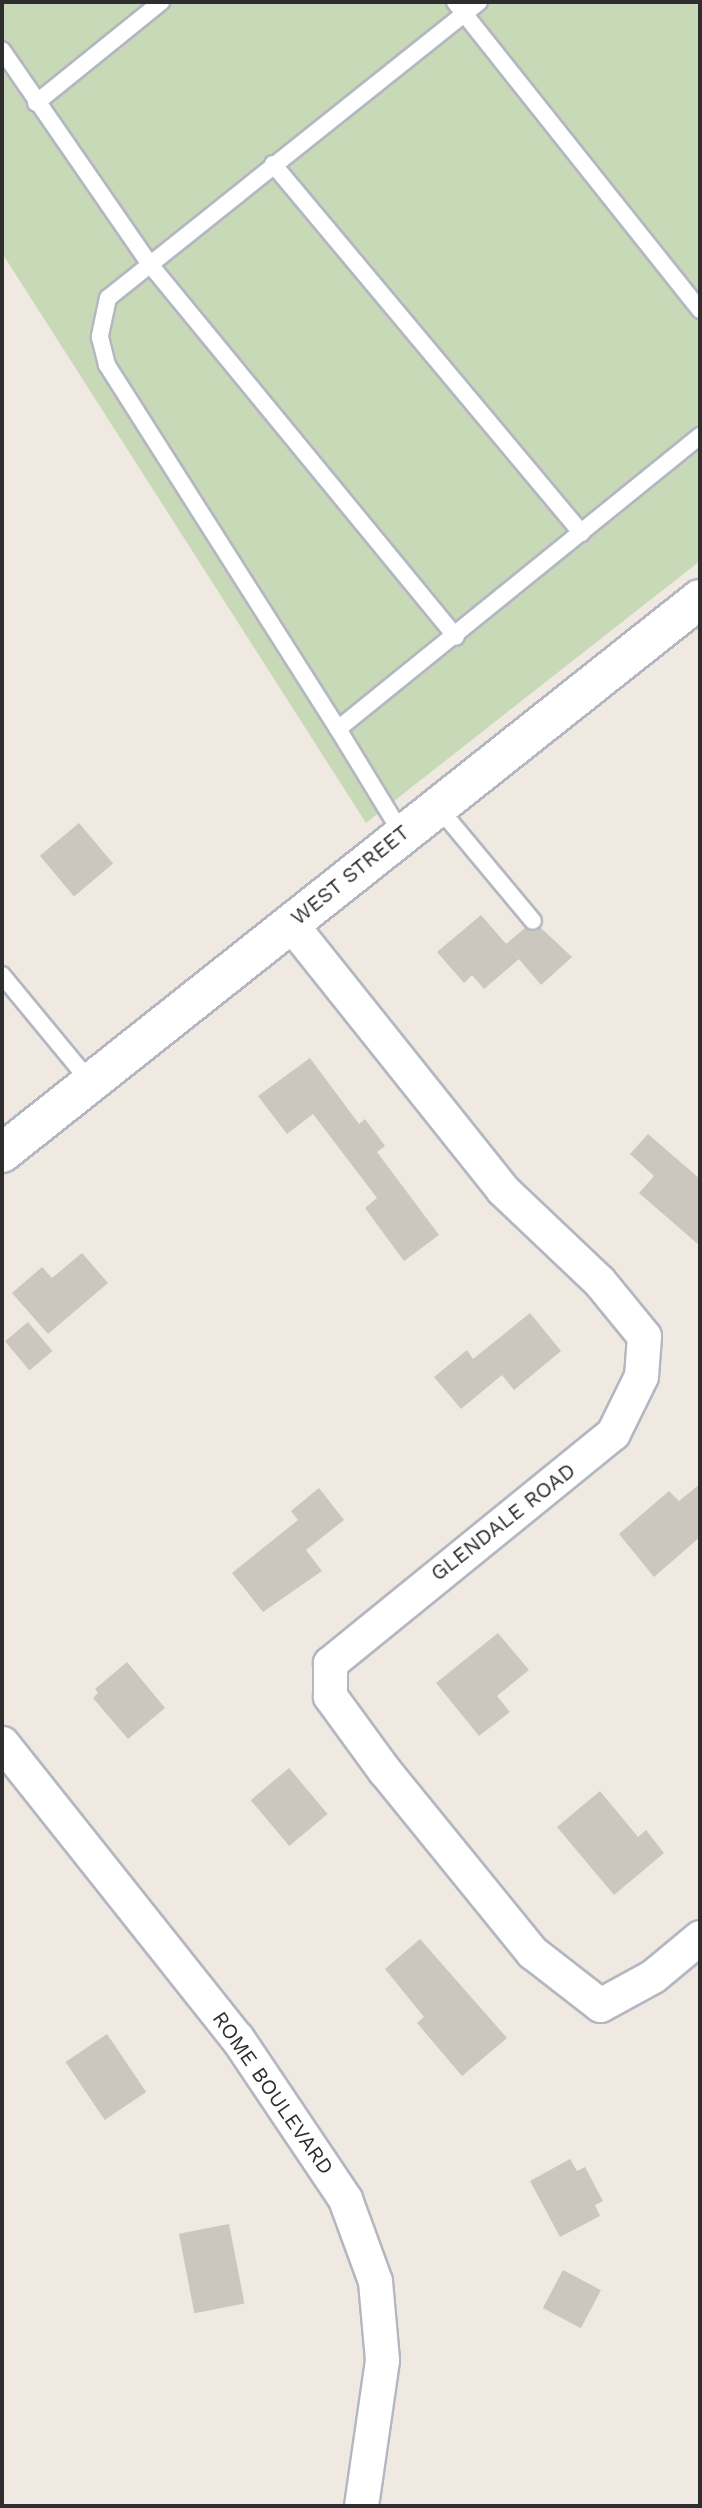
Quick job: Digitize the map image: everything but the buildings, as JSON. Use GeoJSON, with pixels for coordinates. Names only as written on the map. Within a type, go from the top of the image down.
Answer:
{"type":"FeatureCollection","features":[{"type":"Feature","properties":{"kind":"main road","name":"WEST STREET"},"geometry":{"type":"LineString","coordinates":[[2,1153],[700,599]]}},
{"type":"Feature","properties":{"kind":"street","name":"GLENDALE ROAD"},"geometry":{"type":"LineString","coordinates":[[290,923],[502,1189],[599,1281],[643,1336],[641,1376],[613,1433],[330,1662],[330,1696],[532,1952],[600,2005],[653,1976],[700,1937]]}},
{"type":"Feature","properties":{"kind":"street","name":"ROME BOULEVARD"},"geometry":{"type":"LineString","coordinates":[[2,1744],[237,2038],[345,2199],[376,2281],[382,2360],[361,2506]]}},
{"type":"Feature","properties":{"kind":"lane"},"geometry":{"type":"LineString","coordinates":[[36,103],[161,2]]}},
{"type":"Feature","properties":{"kind":"lane"},"geometry":{"type":"LineString","coordinates":[[402,834],[107,365],[100,337],[108,298],[148,262],[273,164],[459,7],[480,2]]}},
{"type":"Feature","properties":{"kind":"lane"},"geometry":{"type":"LineString","coordinates":[[459,7],[700,310]]}},
{"type":"Feature","properties":{"kind":"lane"},"geometry":{"type":"LineString","coordinates":[[2,50],[148,262],[456,637]]}},
{"type":"Feature","properties":{"kind":"lane"},"geometry":{"type":"LineString","coordinates":[[273,164],[581,533]]}},
{"type":"Feature","properties":{"kind":"lane"},"geometry":{"type":"LineString","coordinates":[[338,729],[456,637],[700,436]]}},
{"type":"Feature","properties":{"kind":"lane"},"geometry":{"type":"LineString","coordinates":[[437,806],[533,920]]}},
{"type":"Feature","properties":{"kind":"lane"},"geometry":{"type":"LineString","coordinates":[[2,975],[91,1083]]}},
{"type":"Feature","properties":{"kind":"green space"},"geometry":{"type":"Polygon","coordinates":[[[2,2],[700,2],[700,561],[366,823],[2,253],[2,2]]]}}]}
